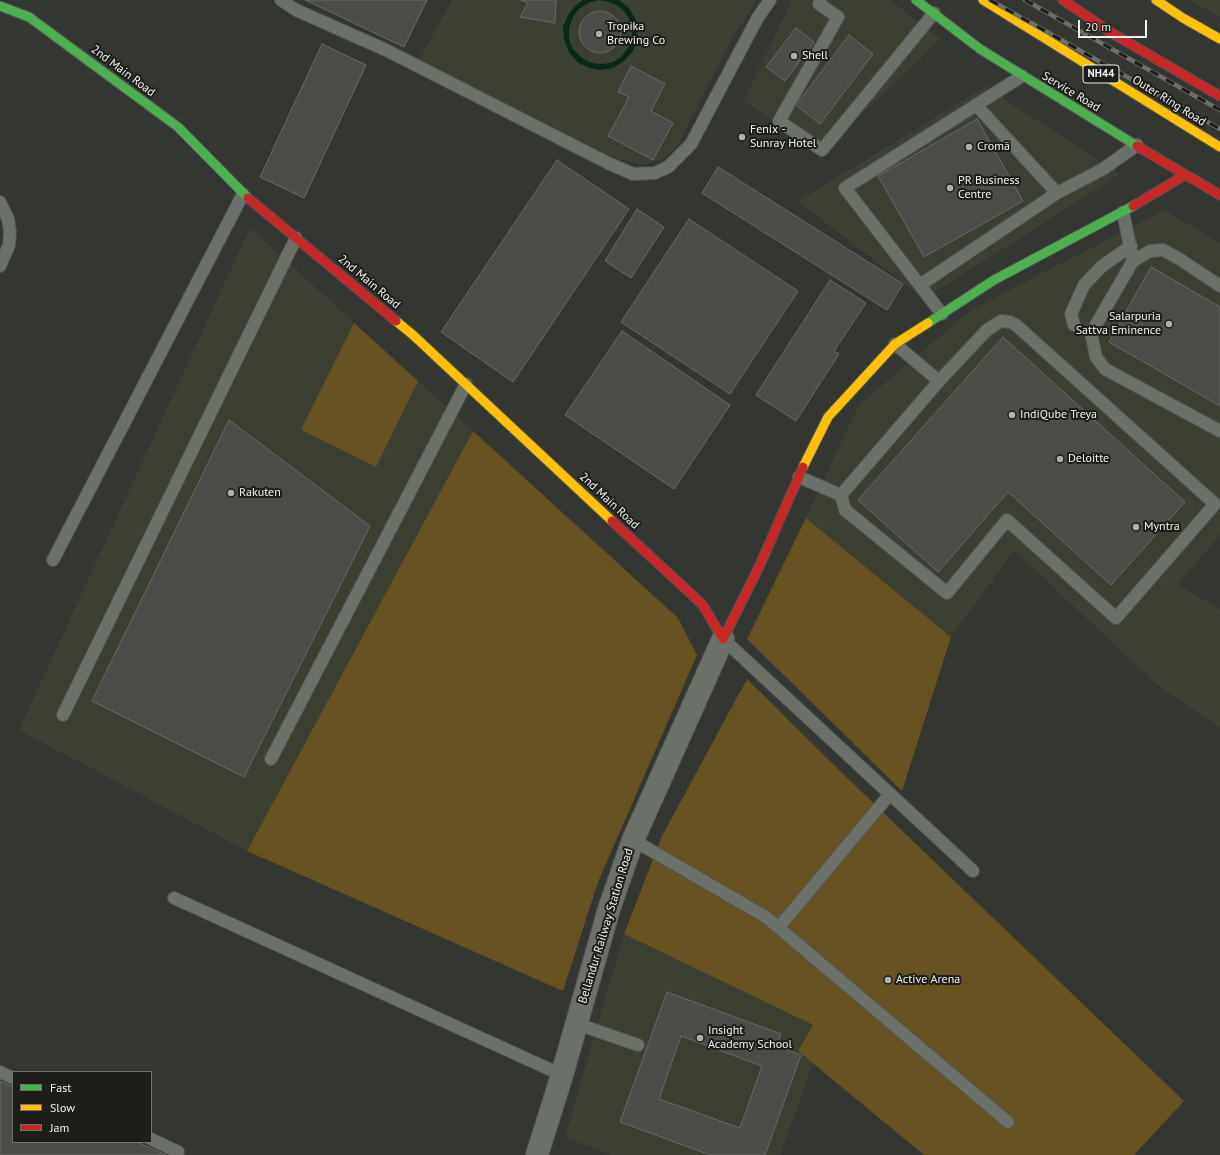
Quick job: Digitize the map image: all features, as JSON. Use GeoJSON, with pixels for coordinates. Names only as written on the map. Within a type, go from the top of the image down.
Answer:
{"type":"FeatureCollection","features":[{"type":"Feature","properties":{"kind":"main road","name":"Service Road"},"geometry":{"type":"LineString","coordinates":[[916,0],[980,49],[1022,76],[1185,175],[1220,194]]}},
{"type":"Feature","properties":{"kind":"main road","name":"Outer Ring Road"},"geometry":{"type":"LineString","coordinates":[[983,0],[1220,147]]}},
{"type":"Feature","properties":{"kind":"main road"},"geometry":{"type":"LineString","coordinates":[[1063,0],[1110,32],[1220,96]]}},
{"type":"Feature","properties":{"kind":"main road"},"geometry":{"type":"LineString","coordinates":[[1156,0],[1175,5],[1217,37]]}},
{"type":"Feature","properties":{"kind":"main road","name":"2nd Main Road"},"geometry":{"type":"LineString","coordinates":[[0,6],[29,17],[178,127],[243,194],[413,335],[702,604],[723,639]]}},
{"type":"Feature","properties":{"kind":"main road"},"geometry":{"type":"LineString","coordinates":[[723,639],[759,567],[799,476],[828,417],[895,344],[994,280],[1123,212],[1185,175]]}},
{"type":"Feature","properties":{"kind":"street","name":"Bellandur Railway Station Road"},"geometry":{"type":"LineString","coordinates":[[537,1155],[577,1024],[609,909],[633,840],[723,639]]}},
{"type":"Feature","properties":{"kind":"lane"},"geometry":{"type":"LineString","coordinates":[[281,0],[296,10],[386,50],[608,163],[633,174],[655,173],[668,167],[691,144],[757,19],[770,0]]}},
{"type":"Feature","properties":{"kind":"lane"},"geometry":{"type":"LineString","coordinates":[[820,0],[819,4],[838,17],[779,121],[822,150],[934,13]]}},
{"type":"Feature","properties":{"kind":"lane"},"geometry":{"type":"LineString","coordinates":[[1217,37],[1220,23]]}},
{"type":"Feature","properties":{"kind":"lane"},"geometry":{"type":"LineString","coordinates":[[942,314],[845,188],[1022,76]]}},
{"type":"Feature","properties":{"kind":"lane"},"geometry":{"type":"LineString","coordinates":[[976,105],[1057,193]]}},
{"type":"Feature","properties":{"kind":"lane"},"geometry":{"type":"LineString","coordinates":[[920,285],[1057,193],[1103,169],[1137,145]]}},
{"type":"Feature","properties":{"kind":"lane"},"geometry":{"type":"LineString","coordinates":[[54,560],[243,194]]}},
{"type":"Feature","properties":{"kind":"lane"},"geometry":{"type":"LineString","coordinates":[[0,202],[8,219],[10,232],[10,245],[0,266]]}},
{"type":"Feature","properties":{"kind":"lane"},"geometry":{"type":"LineString","coordinates":[[1123,212],[1133,261]]}},
{"type":"Feature","properties":{"kind":"lane"},"geometry":{"type":"LineString","coordinates":[[63,715],[296,238]]}},
{"type":"Feature","properties":{"kind":"lane"},"geometry":{"type":"LineString","coordinates":[[1074,325],[1071,314],[1084,285],[1102,266],[1131,246]]}},
{"type":"Feature","properties":{"kind":"lane"},"geometry":{"type":"LineString","coordinates":[[1220,286],[1178,258],[1163,250],[1150,251],[1133,261],[1092,333],[1096,357],[1105,369],[1220,431]]}},
{"type":"Feature","properties":{"kind":"lane"},"geometry":{"type":"LineString","coordinates":[[1001,321],[1010,322],[1016,325],[1215,504],[1116,618],[1007,520],[947,593],[845,510],[841,495],[939,381],[987,330],[1001,321]]}},
{"type":"Feature","properties":{"kind":"lane"},"geometry":{"type":"LineString","coordinates":[[895,344],[939,381]]}},
{"type":"Feature","properties":{"kind":"lane"},"geometry":{"type":"LineString","coordinates":[[271,759],[466,384]]}},
{"type":"Feature","properties":{"kind":"lane"},"geometry":{"type":"LineString","coordinates":[[799,476],[841,495]]}},
{"type":"Feature","properties":{"kind":"lane"},"geometry":{"type":"LineString","coordinates":[[723,639],[973,871]]}},
{"type":"Feature","properties":{"kind":"lane"},"geometry":{"type":"LineString","coordinates":[[779,927],[890,794]]}},
{"type":"Feature","properties":{"kind":"lane"},"geometry":{"type":"LineString","coordinates":[[633,840],[766,917],[1008,1122]]}},
{"type":"Feature","properties":{"kind":"lane"},"geometry":{"type":"LineString","coordinates":[[174,898],[562,1075]]}},
{"type":"Feature","properties":{"kind":"lane"},"geometry":{"type":"LineString","coordinates":[[577,1024],[638,1045]]}},
{"type":"Feature","properties":{"kind":"lane"},"geometry":{"type":"LineString","coordinates":[[0,1072],[12,1078]]}},
{"type":"Feature","properties":{"kind":"lane"},"geometry":{"type":"LineString","coordinates":[[152,1139],[178,1152],[177,1155]]}},
{"type":"Feature","properties":{"kind":"shaded area"},"geometry":{"type":"Polygon","coordinates":[[[452,0],[757,0],[731,40],[677,146],[664,159],[643,165],[610,156],[419,60],[452,0]]]}},
{"type":"Feature","properties":{"kind":"shaded area"},"geometry":{"type":"Polygon","coordinates":[[[583,0],[599,0],[619,0],[629,8],[636,20],[638,38],[633,51],[624,61],[613,68],[600,70],[578,63],[569,52],[564,40],[563,27],[568,15],[576,5],[583,0]],[[599,0],[588,3],[579,9],[573,17],[569,28],[569,39],[573,49],[582,58],[592,63],[611,63],[621,57],[628,48],[632,37],[631,22],[625,12],[618,6],[599,0]]]}},
{"type":"Feature","properties":{"kind":"shaded area","name":"Shell"},"geometry":{"type":"Polygon","coordinates":[[[792,0],[890,0],[940,39],[819,155],[744,100],[792,0]]]}},
{"type":"Feature","properties":{"kind":"shaded area"},"geometry":{"type":"Polygon","coordinates":[[[1189,0],[1220,0],[1220,17],[1189,0]]]}},
{"type":"Feature","properties":{"kind":"shaded area"},"geometry":{"type":"Polygon","coordinates":[[[985,87],[1120,174],[924,299],[798,201],[985,87]]]}},
{"type":"Feature","properties":{"kind":"shaded area","name":"Salarpuria Sattva Eminence"},"geometry":{"type":"Polygon","coordinates":[[[1164,210],[1220,243],[1220,535],[1178,584],[1220,610],[1220,728],[1156,684],[1014,550],[951,637],[806,518],[859,405],[970,311],[1164,210]]]}},
{"type":"Feature","properties":{"kind":"shaded area"},"geometry":{"type":"Polygon","coordinates":[[[250,228],[473,431],[247,851],[19,730],[250,228]]]}},
{"type":"Feature","properties":{"kind":"shaded area"},"geometry":{"type":"Polygon","coordinates":[[[354,323],[418,381],[376,467],[301,430],[354,323]]]}},
{"type":"Feature","properties":{"kind":"shaded area"},"geometry":{"type":"Polygon","coordinates":[[[473,431],[678,618],[697,655],[598,882],[563,991],[247,851],[473,431]]]}},
{"type":"Feature","properties":{"kind":"shaded area"},"geometry":{"type":"Polygon","coordinates":[[[806,518],[951,637],[902,791],[747,639],[806,518]]]}},
{"type":"Feature","properties":{"kind":"shaded area","name":"Active Arena"},"geometry":{"type":"Polygon","coordinates":[[[747,679],[841,772],[1184,1101],[1134,1155],[924,1155],[798,1051],[813,1025],[624,934],[662,836],[747,679]]]}},
{"type":"Feature","properties":{"kind":"shaded area","name":"Insight Academy School"},"geometry":{"type":"Polygon","coordinates":[[[624,934],[813,1025],[798,1051],[813,1064],[780,1155],[612,1155],[565,1137],[624,934]]]}},
{"type":"Feature","properties":{"kind":"building"},"geometry":{"type":"Polygon","coordinates":[[[305,0],[427,0],[404,47],[305,0]]]}},
{"type":"Feature","properties":{"kind":"building"},"geometry":{"type":"Polygon","coordinates":[[[521,0],[556,0],[555,23],[520,17],[528,3],[521,0]]]}},
{"type":"Feature","properties":{"kind":"building"},"geometry":{"type":"Polygon","coordinates":[[[600,11],[615,17],[621,32],[615,47],[600,53],[585,47],[579,32],[585,17],[600,11]]]}},
{"type":"Feature","properties":{"kind":"building"},"geometry":{"type":"Polygon","coordinates":[[[796,28],[814,42],[785,81],[766,67],[796,28]]]}},
{"type":"Feature","properties":{"kind":"building"},"geometry":{"type":"Polygon","coordinates":[[[849,35],[873,54],[820,124],[796,105],[849,35]]]}},
{"type":"Feature","properties":{"kind":"building"},"geometry":{"type":"Polygon","coordinates":[[[322,44],[366,65],[304,198],[260,177],[322,44]]]}},
{"type":"Feature","properties":{"kind":"building"},"geometry":{"type":"Polygon","coordinates":[[[631,66],[665,84],[651,111],[673,123],[653,160],[608,136],[629,97],[618,92],[631,66]]]}},
{"type":"Feature","properties":{"kind":"building","name":"PR Business Centre"},"geometry":{"type":"Polygon","coordinates":[[[977,119],[1023,201],[924,257],[878,176],[977,119]]]}},
{"type":"Feature","properties":{"kind":"building"},"geometry":{"type":"Polygon","coordinates":[[[557,160],[629,209],[513,382],[441,332],[557,160]]]}},
{"type":"Feature","properties":{"kind":"building"},"geometry":{"type":"Polygon","coordinates":[[[718,167],[903,284],[887,310],[702,193],[718,167]]]}},
{"type":"Feature","properties":{"kind":"building"},"geometry":{"type":"Polygon","coordinates":[[[637,209],[664,227],[631,278],[605,261],[637,209]]]}},
{"type":"Feature","properties":{"kind":"building"},"geometry":{"type":"Polygon","coordinates":[[[689,219],[798,291],[730,394],[621,322],[689,219]]]}},
{"type":"Feature","properties":{"kind":"building","name":"Salarpuria Sattva Eminence"},"geometry":{"type":"Polygon","coordinates":[[[1151,267],[1220,307],[1220,406],[1109,342],[1151,267]]]}},
{"type":"Feature","properties":{"kind":"building"},"geometry":{"type":"Polygon","coordinates":[[[830,280],[866,303],[834,351],[839,354],[796,421],[756,395],[830,280]]]}},
{"type":"Feature","properties":{"kind":"building"},"geometry":{"type":"Polygon","coordinates":[[[622,331],[730,405],[674,489],[565,415],[622,331]]]}},
{"type":"Feature","properties":{"kind":"building","name":"IndiQube Treya"},"geometry":{"type":"Polygon","coordinates":[[[1003,337],[1185,502],[1111,585],[1008,492],[938,572],[858,500],[1003,337]]]}},
{"type":"Feature","properties":{"kind":"building"},"geometry":{"type":"Polygon","coordinates":[[[229,420],[370,526],[244,777],[92,701],[229,420]]]}},
{"type":"Feature","properties":{"kind":"building"},"geometry":{"type":"Polygon","coordinates":[[[667,992],[781,1034],[777,1046],[801,1055],[765,1155],[710,1155],[620,1122],[667,992]],[[681,1036],[659,1099],[740,1128],[762,1066],[681,1036]]]}},
{"type":"Feature","properties":{"kind":"building"},"geometry":{"type":"Polygon","coordinates":[[[0,1081],[12,1087],[12,1143],[139,1143],[166,1155],[0,1155],[0,1081]]]}},
{"type":"Feature","properties":{"kind":"railway"},"geometry":{"type":"LineString","coordinates":[[990,0],[1220,129]]}},
{"type":"Feature","properties":{"kind":"railway"},"geometry":{"type":"LineString","coordinates":[[1025,0],[1220,110]]}},
{"type":"Feature","properties":{"kind":"traffic: fast"},"geometry":{"type":"LineString","coordinates":[[916,0],[980,49],[1137,146]]}},
{"type":"Feature","properties":{"kind":"traffic: fast"},"geometry":{"type":"LineString","coordinates":[[0,6],[29,17],[178,127],[248,198]]}},
{"type":"Feature","properties":{"kind":"traffic: fast"},"geometry":{"type":"LineString","coordinates":[[928,323],[994,280],[1133,206]]}},
{"type":"Feature","properties":{"kind":"traffic: slow"},"geometry":{"type":"LineString","coordinates":[[983,0],[1220,147]]}},
{"type":"Feature","properties":{"kind":"traffic: slow"},"geometry":{"type":"LineString","coordinates":[[1156,0],[1183,18],[1220,39]]}},
{"type":"Feature","properties":{"kind":"traffic: slow"},"geometry":{"type":"LineString","coordinates":[[396,321],[413,335],[612,521]]}},
{"type":"Feature","properties":{"kind":"traffic: slow"},"geometry":{"type":"LineString","coordinates":[[803,467],[828,417],[895,344],[928,323]]}},
{"type":"Feature","properties":{"kind":"traffic: jam"},"geometry":{"type":"LineString","coordinates":[[1063,0],[1110,32],[1220,96]]}},
{"type":"Feature","properties":{"kind":"traffic: jam"},"geometry":{"type":"LineString","coordinates":[[1137,146],[1220,195]]}},
{"type":"Feature","properties":{"kind":"traffic: jam"},"geometry":{"type":"LineString","coordinates":[[1133,206],[1185,175]]}},
{"type":"Feature","properties":{"kind":"traffic: jam"},"geometry":{"type":"LineString","coordinates":[[248,198],[396,321]]}},
{"type":"Feature","properties":{"kind":"traffic: jam"},"geometry":{"type":"LineString","coordinates":[[723,639],[759,567],[803,467]]}},
{"type":"Feature","properties":{"kind":"traffic: jam"},"geometry":{"type":"LineString","coordinates":[[612,521],[702,604],[723,639]]}},
{"type":"Feature","properties":{"kind":"place","name":"Tropika Brewing Co"},"geometry":{"type":"Point","coordinates":[599,34]}},
{"type":"Feature","properties":{"kind":"place","name":"Shell"},"geometry":{"type":"Point","coordinates":[794,56]}},
{"type":"Feature","properties":{"kind":"place","name":"Fenix - Sunray Hotel"},"geometry":{"type":"Point","coordinates":[742,137]}},
{"type":"Feature","properties":{"kind":"place","name":"Cromā"},"geometry":{"type":"Point","coordinates":[969,147]}},
{"type":"Feature","properties":{"kind":"place","name":"PR Business Centre"},"geometry":{"type":"Point","coordinates":[950,188]}},
{"type":"Feature","properties":{"kind":"place","name":"Salarpuria Sattva Eminence"},"geometry":{"type":"Point","coordinates":[1169,324]}},
{"type":"Feature","properties":{"kind":"place","name":"IndiQube Treya"},"geometry":{"type":"Point","coordinates":[1012,415]}},
{"type":"Feature","properties":{"kind":"place","name":"Deloitte"},"geometry":{"type":"Point","coordinates":[1060,459]}},
{"type":"Feature","properties":{"kind":"place","name":"Rakuten"},"geometry":{"type":"Point","coordinates":[231,493]}},
{"type":"Feature","properties":{"kind":"place","name":"Myntra"},"geometry":{"type":"Point","coordinates":[1136,527]}},
{"type":"Feature","properties":{"kind":"place","name":"Active Arena"},"geometry":{"type":"Point","coordinates":[888,980]}},
{"type":"Feature","properties":{"kind":"place","name":"Insight Academy School"},"geometry":{"type":"Point","coordinates":[700,1038]}}]}
